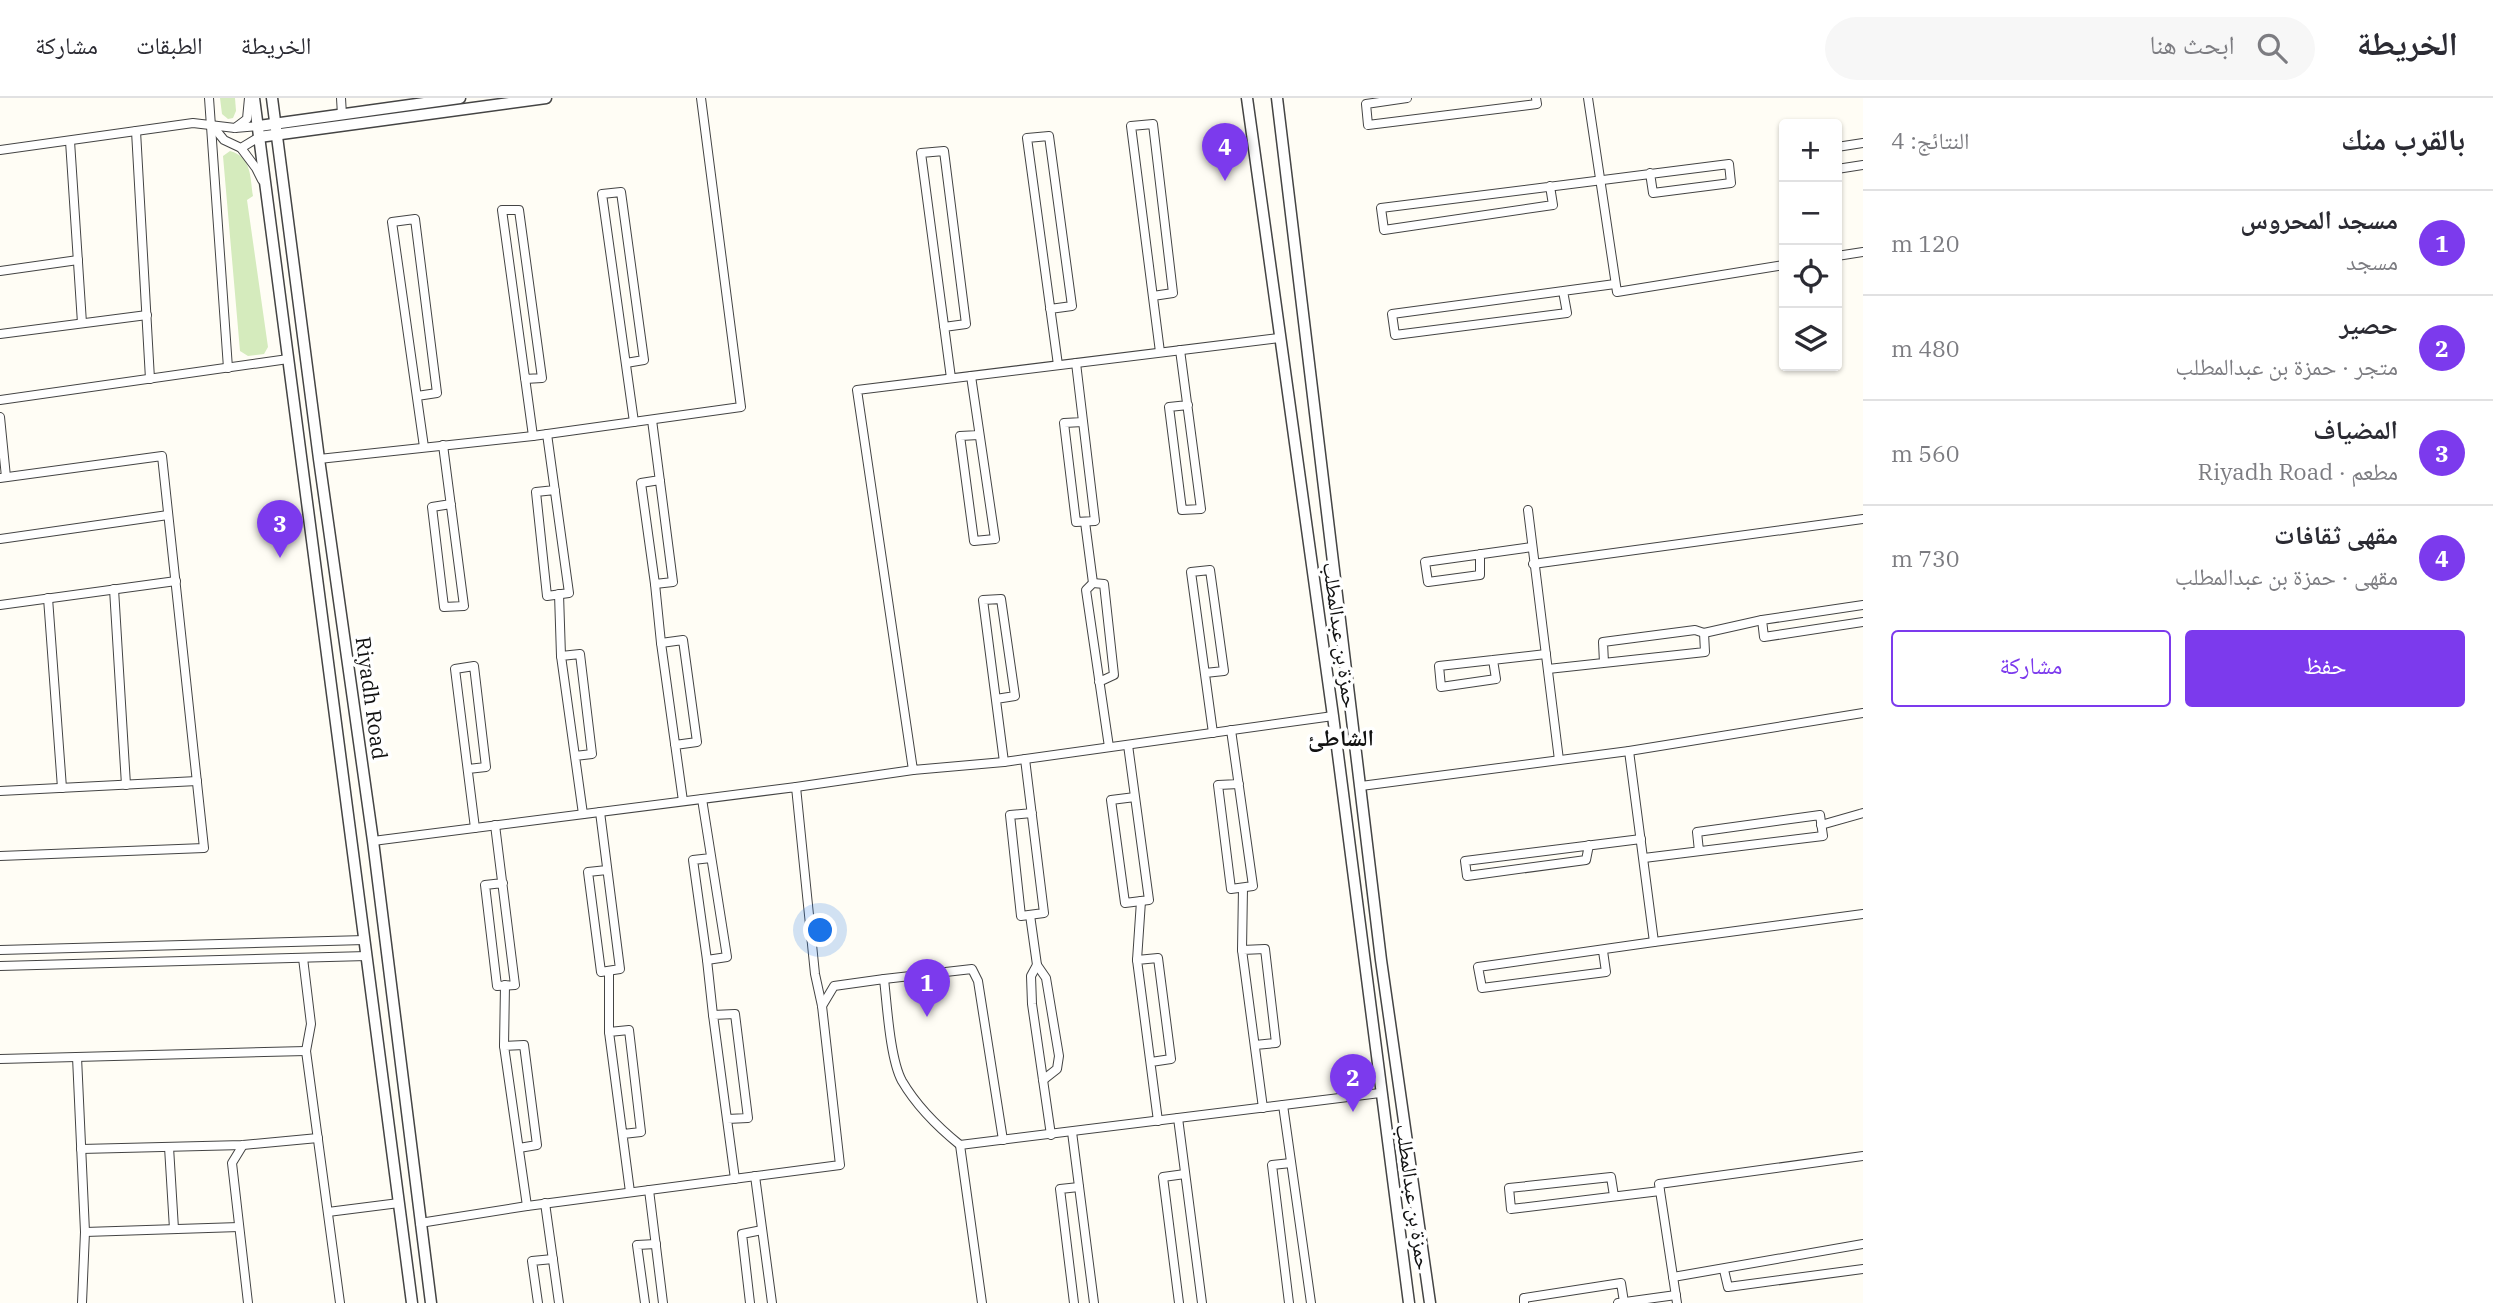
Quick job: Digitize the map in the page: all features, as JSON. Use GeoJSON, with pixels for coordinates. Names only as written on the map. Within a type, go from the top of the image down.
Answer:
{"type":"FeatureCollection","features":[{"type":"Feature","properties":{"kind":"street"},"geometry":{"type":"LineString","coordinates":[[209,98],[216,126],[229,368]]}},
{"type":"Feature","properties":{"kind":"street"},"geometry":{"type":"LineString","coordinates":[[235,128],[247,119],[252,98]]}},
{"type":"Feature","properties":{"kind":"street"},"geometry":{"type":"LineString","coordinates":[[252,98],[259,131],[412,1303]]}},
{"type":"Feature","properties":{"kind":"street","name":"Riyadh Road"},"geometry":{"type":"LineString","coordinates":[[272,98],[373,841],[431,1303]]}},
{"type":"Feature","properties":{"kind":"street"},"geometry":{"type":"LineString","coordinates":[[341,98],[342,115]]}},
{"type":"Feature","properties":{"kind":"street"},"geometry":{"type":"LineString","coordinates":[[277,130],[342,115],[460,98]]}},
{"type":"Feature","properties":{"kind":"street"},"geometry":{"type":"LineString","coordinates":[[0,150],[192,123],[259,131],[277,130],[546,98]]}},
{"type":"Feature","properties":{"kind":"street"},"geometry":{"type":"LineString","coordinates":[[319,458],[533,436],[741,407],[701,98]]}},
{"type":"Feature","properties":{"kind":"street","name":"حمزة بن عبدالمطلب"},"geometry":{"type":"LineString","coordinates":[[1247,98],[1333,716],[1409,1303]]}},
{"type":"Feature","properties":{"kind":"street","name":"حمزة بن عبدالمطلب"},"geometry":{"type":"LineString","coordinates":[[1277,98],[1381,960],[1430,1303]]}},
{"type":"Feature","properties":{"kind":"street"},"geometry":{"type":"LineString","coordinates":[[1407,98],[1366,104],[1368,125],[1537,104],[1536,98]]}},
{"type":"Feature","properties":{"kind":"street"},"geometry":{"type":"LineString","coordinates":[[1588,98],[1616,292],[1779,266]]}},
{"type":"Feature","properties":{"kind":"street"},"geometry":{"type":"LineString","coordinates":[[1153,296],[1173,293],[1153,124],[1131,126],[1160,352]]}},
{"type":"Feature","properties":{"kind":"street"},"geometry":{"type":"LineString","coordinates":[[216,126],[224,140],[241,148],[256,168],[266,190]]}},
{"type":"Feature","properties":{"kind":"street"},"geometry":{"type":"LineString","coordinates":[[136,131],[150,379]]}},
{"type":"Feature","properties":{"kind":"street"},"geometry":{"type":"LineString","coordinates":[[241,148],[259,131]]}},
{"type":"Feature","properties":{"kind":"street"},"geometry":{"type":"LineString","coordinates":[[1050,309],[1072,306],[1049,136],[1027,138],[1050,309],[1058,365]]}},
{"type":"Feature","properties":{"kind":"street"},"geometry":{"type":"LineString","coordinates":[[70,141],[82,323]]}},
{"type":"Feature","properties":{"kind":"street"},"geometry":{"type":"LineString","coordinates":[[1842,146],[1863,143]]}},
{"type":"Feature","properties":{"kind":"street"},"geometry":{"type":"LineString","coordinates":[[944,327],[966,324],[944,151],[921,153],[944,327],[951,378]]}},
{"type":"Feature","properties":{"kind":"street"},"geometry":{"type":"LineString","coordinates":[[1550,186],[1553,205],[1384,230],[1381,208],[1600,179],[1650,173],[1729,164],[1731,183],[1653,193],[1650,173]]}},
{"type":"Feature","properties":{"kind":"street"},"geometry":{"type":"LineString","coordinates":[[1842,168],[1863,165]]}},
{"type":"Feature","properties":{"kind":"street"},"geometry":{"type":"LineString","coordinates":[[626,363],[644,360],[621,192],[602,194],[634,422]]}},
{"type":"Feature","properties":{"kind":"street"},"geometry":{"type":"LineString","coordinates":[[525,379],[542,378],[519,210],[502,210],[512,288],[533,436]]}},
{"type":"Feature","properties":{"kind":"street"},"geometry":{"type":"LineString","coordinates":[[417,396],[437,393],[415,219],[392,222],[424,447]]}},
{"type":"Feature","properties":{"kind":"street"},"geometry":{"type":"LineString","coordinates":[[1842,255],[1863,252]]}},
{"type":"Feature","properties":{"kind":"street"},"geometry":{"type":"LineString","coordinates":[[0,271],[78,260]]}},
{"type":"Feature","properties":{"kind":"street"},"geometry":{"type":"LineString","coordinates":[[1563,291],[1567,313],[1395,335],[1392,314],[1615,284]]}},
{"type":"Feature","properties":{"kind":"street"},"geometry":{"type":"LineString","coordinates":[[0,334],[147,315]]}},
{"type":"Feature","properties":{"kind":"street"},"geometry":{"type":"LineString","coordinates":[[913,770],[857,390],[1279,338]]}},
{"type":"Feature","properties":{"kind":"street"},"geometry":{"type":"LineString","coordinates":[[1180,350],[1188,405],[1201,509],[1182,510],[1169,407],[1188,405]]}},
{"type":"Feature","properties":{"kind":"street"},"geometry":{"type":"LineString","coordinates":[[0,400],[288,359]]}},
{"type":"Feature","properties":{"kind":"street"},"geometry":{"type":"LineString","coordinates":[[1076,363],[1095,521],[1076,522],[1064,423],[1083,422]]}},
{"type":"Feature","properties":{"kind":"street"},"geometry":{"type":"LineString","coordinates":[[971,376],[995,539],[974,541],[960,436],[979,435]]}},
{"type":"Feature","properties":{"kind":"street"},"geometry":{"type":"LineString","coordinates":[[0,417],[3,478],[162,456],[204,848],[0,856]]}},
{"type":"Feature","properties":{"kind":"street"},"geometry":{"type":"LineString","coordinates":[[652,419],[673,582],[655,584]]}},
{"type":"Feature","properties":{"kind":"street"},"geometry":{"type":"LineString","coordinates":[[547,434],[555,490],[569,593],[547,596],[536,492],[555,490]]}},
{"type":"Feature","properties":{"kind":"street"},"geometry":{"type":"LineString","coordinates":[[443,445],[451,504],[464,606],[444,607],[432,507],[451,504]]}},
{"type":"Feature","properties":{"kind":"street"},"geometry":{"type":"LineString","coordinates":[[660,480],[641,483],[683,801]]}},
{"type":"Feature","properties":{"kind":"street"},"geometry":{"type":"LineString","coordinates":[[1528,510],[1559,760]]}},
{"type":"Feature","properties":{"kind":"street"},"geometry":{"type":"LineString","coordinates":[[0,539],[168,515]]}},
{"type":"Feature","properties":{"kind":"street"},"geometry":{"type":"LineString","coordinates":[[1533,564],[1863,519]]}},
{"type":"Feature","properties":{"kind":"street"},"geometry":{"type":"LineString","coordinates":[[1085,522],[1093,583]]}},
{"type":"Feature","properties":{"kind":"street"},"geometry":{"type":"LineString","coordinates":[[1480,554],[1480,575],[1428,582],[1425,562],[1480,554],[1532,547]]}},
{"type":"Feature","properties":{"kind":"street"},"geometry":{"type":"LineString","coordinates":[[1205,673],[1224,671],[1210,570],[1191,572],[1213,733]]}},
{"type":"Feature","properties":{"kind":"street"},"geometry":{"type":"LineString","coordinates":[[0,605],[176,581]]}},
{"type":"Feature","properties":{"kind":"street"},"geometry":{"type":"LineString","coordinates":[[1093,583],[1086,590],[1109,747]]}},
{"type":"Feature","properties":{"kind":"street"},"geometry":{"type":"LineString","coordinates":[[1093,583],[1104,584],[1114,676],[1099,682]]}},
{"type":"Feature","properties":{"kind":"street"},"geometry":{"type":"LineString","coordinates":[[114,589],[126,785]]}},
{"type":"Feature","properties":{"kind":"street"},"geometry":{"type":"LineString","coordinates":[[559,594],[561,656],[583,814]]}},
{"type":"Feature","properties":{"kind":"street"},"geometry":{"type":"LineString","coordinates":[[48,598],[62,788]]}},
{"type":"Feature","properties":{"kind":"street"},"geometry":{"type":"LineString","coordinates":[[996,698],[1015,696],[1001,599],[983,600],[1004,762]]}},
{"type":"Feature","properties":{"kind":"street"},"geometry":{"type":"LineString","coordinates":[[1604,663],[1602,642],[1695,630],[1703,633],[1762,620],[1863,605]]}},
{"type":"Feature","properties":{"kind":"street"},"geometry":{"type":"LineString","coordinates":[[1762,620],[1764,638],[1863,622]]}},
{"type":"Feature","properties":{"kind":"street"},"geometry":{"type":"LineString","coordinates":[[1548,668],[1704,652],[1703,633]]}},
{"type":"Feature","properties":{"kind":"street"},"geometry":{"type":"LineString","coordinates":[[661,643],[683,640],[697,742],[675,745]]}},
{"type":"Feature","properties":{"kind":"street"},"geometry":{"type":"LineString","coordinates":[[561,656],[580,654],[592,754],[575,756]]}},
{"type":"Feature","properties":{"kind":"street"},"geometry":{"type":"LineString","coordinates":[[1493,660],[1496,680],[1441,687],[1439,666],[1546,654]]}},
{"type":"Feature","properties":{"kind":"street"},"geometry":{"type":"LineString","coordinates":[[468,769],[486,767],[474,666],[456,669],[475,828]]}},
{"type":"Feature","properties":{"kind":"street"},"geometry":{"type":"LineString","coordinates":[[1361,786],[1629,751],[1863,713]]}},
{"type":"Feature","properties":{"kind":"street"},"geometry":{"type":"LineString","coordinates":[[373,841],[913,770],[1004,762],[1333,716]]}},
{"type":"Feature","properties":{"kind":"street"},"geometry":{"type":"LineString","coordinates":[[1231,730],[1239,784],[1254,887],[1231,889],[1218,786],[1239,784]]}},
{"type":"Feature","properties":{"kind":"street"},"geometry":{"type":"LineString","coordinates":[[1128,744],[1149,900],[1125,903],[1111,800],[1135,797]]}},
{"type":"Feature","properties":{"kind":"street"},"geometry":{"type":"LineString","coordinates":[[1629,751],[1654,942]]}},
{"type":"Feature","properties":{"kind":"street"},"geometry":{"type":"LineString","coordinates":[[1025,759],[1032,813],[1044,913],[1021,916],[1010,815],[1032,813]]}},
{"type":"Feature","properties":{"kind":"street"},"geometry":{"type":"LineString","coordinates":[[0,790],[197,781]]}},
{"type":"Feature","properties":{"kind":"street"},"geometry":{"type":"LineString","coordinates":[[420,1223],[545,1203],[840,1165],[822,1006],[815,974],[796,787]]}},
{"type":"Feature","properties":{"kind":"street"},"geometry":{"type":"LineString","coordinates":[[702,799],[727,957],[707,960]]}},
{"type":"Feature","properties":{"kind":"street"},"geometry":{"type":"LineString","coordinates":[[600,812],[620,969],[601,972],[588,872],[607,870]]}},
{"type":"Feature","properties":{"kind":"street"},"geometry":{"type":"LineString","coordinates":[[1821,825],[1863,813]]}},
{"type":"Feature","properties":{"kind":"street"},"geometry":{"type":"LineString","coordinates":[[1644,858],[1823,836],[1820,816],[1696,832],[1699,851]]}},
{"type":"Feature","properties":{"kind":"street"},"geometry":{"type":"LineString","coordinates":[[495,825],[503,883],[516,985],[497,986],[485,885],[503,883]]}},
{"type":"Feature","properties":{"kind":"street"},"geometry":{"type":"LineString","coordinates":[[1588,845],[1586,860],[1467,876],[1465,861],[1588,845],[1641,839]]}},
{"type":"Feature","properties":{"kind":"street"},"geometry":{"type":"LineString","coordinates":[[711,858],[693,860],[736,1179]]}},
{"type":"Feature","properties":{"kind":"street"},"geometry":{"type":"LineString","coordinates":[[1243,888],[1242,950],[1263,1108]]}},
{"type":"Feature","properties":{"kind":"street"},"geometry":{"type":"LineString","coordinates":[[1140,901],[1137,960],[1158,1121]]}},
{"type":"Feature","properties":{"kind":"street"},"geometry":{"type":"LineString","coordinates":[[1602,951],[1606,972],[1482,988],[1478,967],[1863,914]]}},
{"type":"Feature","properties":{"kind":"street"},"geometry":{"type":"LineString","coordinates":[[1030,915],[1037,965],[1046,978],[1059,1056],[1057,1069],[1043,1080]]}},
{"type":"Feature","properties":{"kind":"street"},"geometry":{"type":"LineString","coordinates":[[1359,915],[1376,919]]}},
{"type":"Feature","properties":{"kind":"street"},"geometry":{"type":"LineString","coordinates":[[0,950],[365,940]]}},
{"type":"Feature","properties":{"kind":"street"},"geometry":{"type":"LineString","coordinates":[[1242,950],[1265,949],[1276,1043],[1255,1045]]}},
{"type":"Feature","properties":{"kind":"street"},"geometry":{"type":"LineString","coordinates":[[0,966],[367,956]]}},
{"type":"Feature","properties":{"kind":"street"},"geometry":{"type":"LineString","coordinates":[[1364,956],[1381,960]]}},
{"type":"Feature","properties":{"kind":"street"},"geometry":{"type":"LineString","coordinates":[[303,958],[312,1024],[306,1051],[340,1303]]}},
{"type":"Feature","properties":{"kind":"street"},"geometry":{"type":"LineString","coordinates":[[1137,960],[1158,958],[1171,1059],[1151,1062]]}},
{"type":"Feature","properties":{"kind":"street"},"geometry":{"type":"LineString","coordinates":[[1037,965],[1031,976],[1032,1004],[1051,1135]]}},
{"type":"Feature","properties":{"kind":"street"},"geometry":{"type":"LineString","coordinates":[[815,974],[834,986],[972,969],[978,981],[1003,1140]]}},
{"type":"Feature","properties":{"kind":"street"},"geometry":{"type":"LineString","coordinates":[[609,971],[609,1032],[631,1192]]}},
{"type":"Feature","properties":{"kind":"street"},"geometry":{"type":"LineString","coordinates":[[884,979],[901,1080],[935,1125],[960,1145],[982,1303]]}},
{"type":"Feature","properties":{"kind":"street"},"geometry":{"type":"LineString","coordinates":[[505,985],[504,1046],[527,1206]]}},
{"type":"Feature","properties":{"kind":"street"},"geometry":{"type":"LineString","coordinates":[[822,1006],[834,986]]}},
{"type":"Feature","properties":{"kind":"street"},"geometry":{"type":"LineString","coordinates":[[713,1016],[735,1014],[747,1118],[727,1119]]}},
{"type":"Feature","properties":{"kind":"street"},"geometry":{"type":"LineString","coordinates":[[609,1032],[629,1030],[641,1132],[623,1134]]}},
{"type":"Feature","properties":{"kind":"street"},"geometry":{"type":"LineString","coordinates":[[504,1046],[524,1045],[537,1145],[519,1148]]}},
{"type":"Feature","properties":{"kind":"street"},"geometry":{"type":"LineString","coordinates":[[0,1059],[306,1051]]}},
{"type":"Feature","properties":{"kind":"street"},"geometry":{"type":"LineString","coordinates":[[78,1057],[85,1232],[82,1303]]}},
{"type":"Feature","properties":{"kind":"street"},"geometry":{"type":"LineString","coordinates":[[960,1145],[1380,1093]]}},
{"type":"Feature","properties":{"kind":"street"},"geometry":{"type":"LineString","coordinates":[[1283,1105],[1311,1303]]}},
{"type":"Feature","properties":{"kind":"street"},"geometry":{"type":"LineString","coordinates":[[1178,1118],[1202,1303]]}},
{"type":"Feature","properties":{"kind":"street"},"geometry":{"type":"LineString","coordinates":[[1072,1132],[1094,1303]]}},
{"type":"Feature","properties":{"kind":"street"},"geometry":{"type":"LineString","coordinates":[[81,1149],[243,1145],[318,1138]]}},
{"type":"Feature","properties":{"kind":"street"},"geometry":{"type":"LineString","coordinates":[[227,1145],[232,1163],[248,1303]]}},
{"type":"Feature","properties":{"kind":"street"},"geometry":{"type":"LineString","coordinates":[[232,1163],[243,1145]]}},
{"type":"Feature","properties":{"kind":"street"},"geometry":{"type":"LineString","coordinates":[[169,1147],[174,1229]]}},
{"type":"Feature","properties":{"kind":"street"},"geometry":{"type":"LineString","coordinates":[[1618,1303],[1677,1299],[1660,1184],[1863,1156]]}},
{"type":"Feature","properties":{"kind":"street"},"geometry":{"type":"LineString","coordinates":[[1289,1303],[1272,1165],[1291,1163]]}},
{"type":"Feature","properties":{"kind":"street"},"geometry":{"type":"LineString","coordinates":[[1179,1303],[1163,1177],[1185,1174]]}},
{"type":"Feature","properties":{"kind":"street"},"geometry":{"type":"LineString","coordinates":[[755,1176],[772,1303]]}},
{"type":"Feature","properties":{"kind":"street"},"geometry":{"type":"LineString","coordinates":[[1614,1196],[1611,1177],[1509,1188],[1511,1209],[1660,1191]]}},
{"type":"Feature","properties":{"kind":"street"},"geometry":{"type":"LineString","coordinates":[[1074,1303],[1060,1189],[1079,1187]]}},
{"type":"Feature","properties":{"kind":"street"},"geometry":{"type":"LineString","coordinates":[[649,1190],[663,1303]]}},
{"type":"Feature","properties":{"kind":"street"},"geometry":{"type":"LineString","coordinates":[[328,1212],[399,1203]]}},
{"type":"Feature","properties":{"kind":"street"},"geometry":{"type":"LineString","coordinates":[[545,1203],[559,1303]]}},
{"type":"Feature","properties":{"kind":"street"},"geometry":{"type":"LineString","coordinates":[[85,1232],[239,1227]]}},
{"type":"Feature","properties":{"kind":"street"},"geometry":{"type":"LineString","coordinates":[[750,1303],[742,1234],[762,1230]]}},
{"type":"Feature","properties":{"kind":"street"},"geometry":{"type":"LineString","coordinates":[[645,1303],[637,1245],[656,1244]]}},
{"type":"Feature","properties":{"kind":"street"},"geometry":{"type":"LineString","coordinates":[[1673,1277],[1863,1244]]}},
{"type":"Feature","properties":{"kind":"street"},"geometry":{"type":"LineString","coordinates":[[538,1303],[532,1261],[553,1259]]}},
{"type":"Feature","properties":{"kind":"street"},"geometry":{"type":"LineString","coordinates":[[1724,1270],[1728,1287],[1863,1269]]}},
{"type":"Feature","properties":{"kind":"street"},"geometry":{"type":"LineString","coordinates":[[1524,1303],[1524,1298],[1621,1283],[1624,1302]]}},
{"type":"Feature","properties":{"kind":"green space"},"geometry":{"type":"Polygon","coordinates":[[[220,98],[235,98],[236,111],[233,118],[228,119],[222,114],[220,98]]]}},
{"type":"Feature","properties":{"kind":"green space"},"geometry":{"type":"Polygon","coordinates":[[[230,151],[242,158],[250,175],[253,196],[247,200],[268,347],[264,354],[248,356],[240,351],[223,156],[230,151]]]}},
{"type":"Feature","properties":{"kind":"place","name":"مقهى ثقافات"},"geometry":{"type":"Point","coordinates":[1225,181]}},
{"type":"Feature","properties":{"kind":"place","name":"المضياف"},"geometry":{"type":"Point","coordinates":[280,558]}},
{"type":"Feature","properties":{"kind":"place","name":"مسجد المحروس"},"geometry":{"type":"Point","coordinates":[927,1017]}},
{"type":"Feature","properties":{"kind":"place","name":"حصير"},"geometry":{"type":"Point","coordinates":[1353,1112]}},
{"type":"Feature","properties":{"kind":"district","name":"الشاطئ"},"geometry":{"type":"Point","coordinates":[1341,737]}}]}
